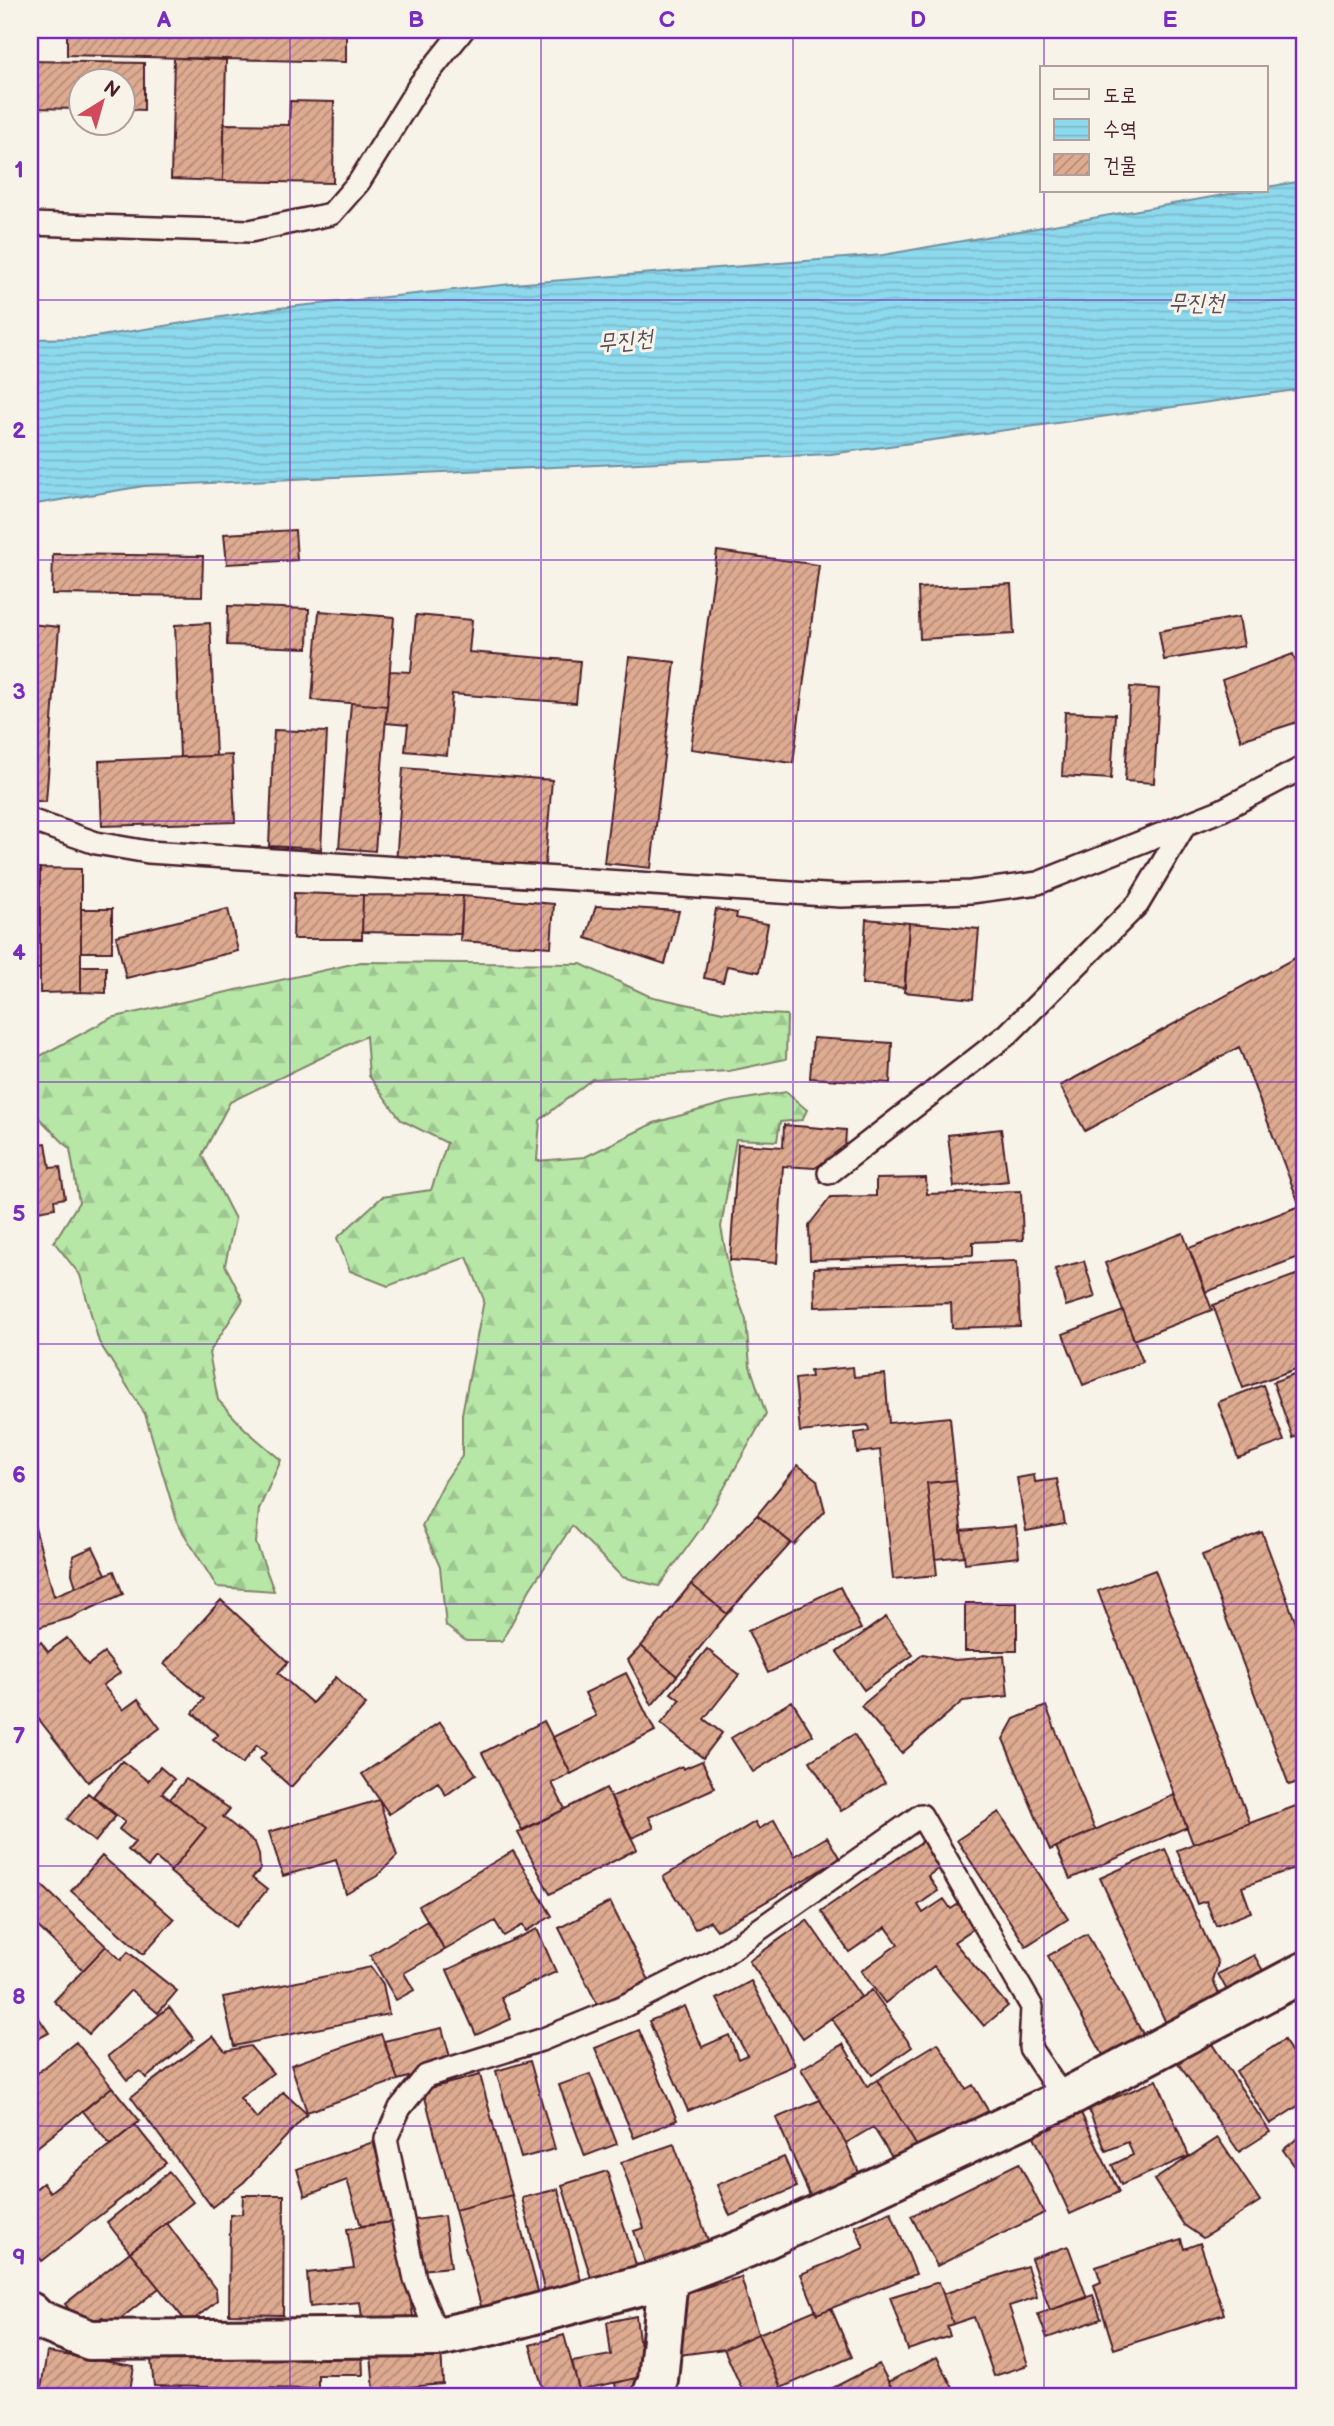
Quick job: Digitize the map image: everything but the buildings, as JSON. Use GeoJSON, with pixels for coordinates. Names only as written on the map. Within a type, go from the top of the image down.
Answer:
{"type":"FeatureCollection","features":[{"type":"Feature","properties":{"kind":"street"},"geometry":{"type":"LineString","coordinates":[[30,2312],[37,2319],[90,2340],[438,2337],[494,2325],[668,2278],[746,2248],[1064,2099],[1304,1972]]}},
{"type":"Feature","properties":{"kind":"street"},"geometry":{"type":"LineString","coordinates":[[652,2396],[658,2380],[668,2278]]}},
{"type":"Feature","properties":{"kind":"lane"},"geometry":{"type":"LineString","coordinates":[[30,224],[250,231],[331,214],[359,182],[420,84],[463,30]]}},
{"type":"Feature","properties":{"kind":"lane"},"geometry":{"type":"LineString","coordinates":[[30,820],[96,843],[148,852],[841,897],[971,892],[1038,883],[1185,825],[1304,767]]}},
{"type":"Feature","properties":{"kind":"lane"},"geometry":{"type":"LineString","coordinates":[[829,1173],[1008,1034],[1138,904],[1185,825]]}},
{"type":"Feature","properties":{"kind":"lane"},"geometry":{"type":"LineString","coordinates":[[438,2337],[415,2279],[386,2139],[400,2108],[426,2076],[541,2040],[624,2006],[716,1960],[921,1815],[1032,2007],[1030,2048],[1064,2099]]}},
{"type":"Feature","properties":{"kind":"green space"},"geometry":{"type":"Polygon","coordinates":[[[361,962],[581,964],[649,996],[723,1012],[787,1015],[786,1059],[729,1071],[592,1079],[540,1120],[537,1161],[585,1157],[654,1123],[728,1102],[786,1092],[807,1110],[802,1120],[780,1122],[777,1141],[736,1139],[721,1227],[730,1276],[746,1320],[750,1366],[766,1414],[702,1527],[659,1586],[622,1577],[572,1526],[530,1589],[502,1641],[466,1641],[446,1626],[440,1567],[422,1526],[445,1481],[462,1456],[462,1414],[484,1300],[467,1257],[388,1286],[350,1271],[337,1238],[382,1197],[431,1190],[447,1143],[401,1120],[369,1076],[366,1036],[230,1102],[202,1155],[235,1219],[225,1265],[243,1300],[209,1353],[218,1400],[246,1430],[281,1460],[259,1509],[256,1543],[274,1591],[217,1587],[178,1524],[145,1414],[99,1342],[80,1275],[54,1242],[79,1202],[70,1149],[30,1109],[30,1071],[40,1056],[111,1018],[361,962]]]}},
{"type":"Feature","properties":{"kind":"water","name":"무진천"},"geometry":{"type":"Polygon","coordinates":[[[1304,181],[1304,389],[831,454],[144,486],[30,505],[30,339],[88,338],[279,308],[512,284],[883,255],[1240,192],[1268,192],[1268,187],[1304,181]]]}}]}
